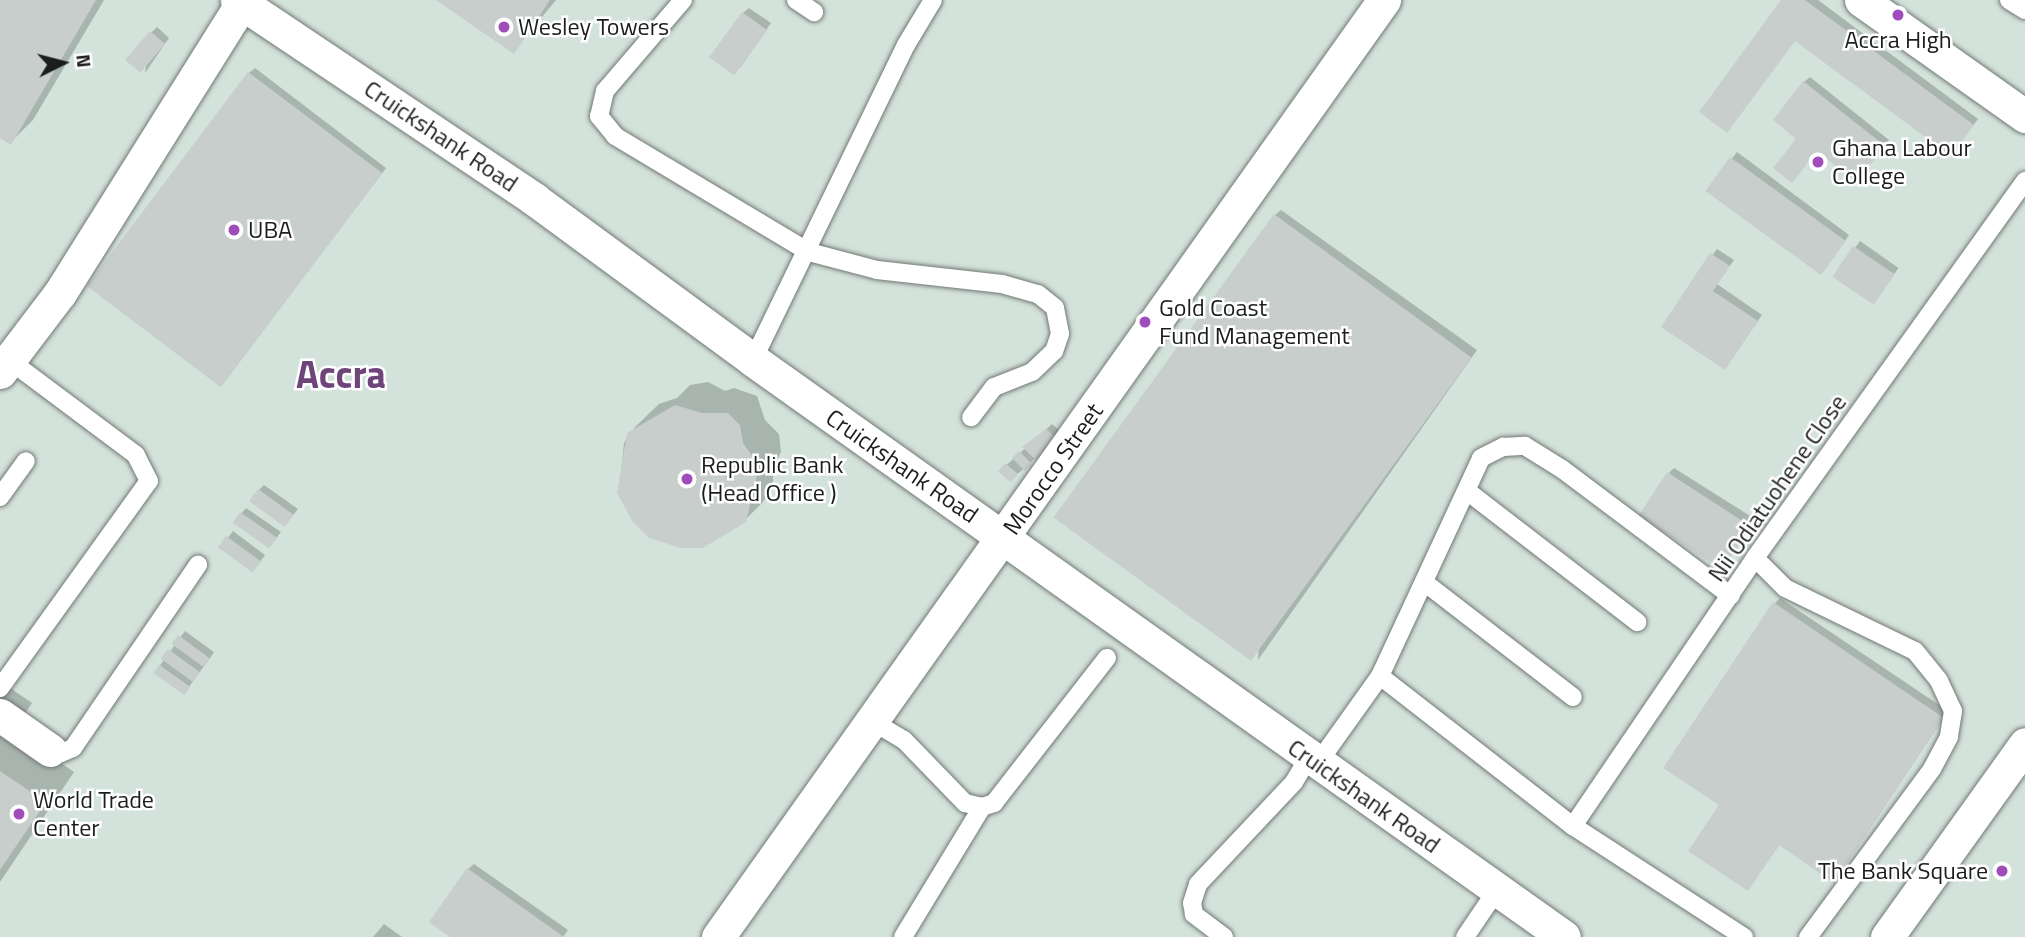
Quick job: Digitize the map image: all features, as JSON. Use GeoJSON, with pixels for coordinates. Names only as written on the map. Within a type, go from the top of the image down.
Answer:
{"type":"FeatureCollection","features":[{"type":"Feature","properties":{"kind":"street","name":"Morocco Street"},"geometry":{"type":"LineString","coordinates":[[718,937],[1384,0]]}},
{"type":"Feature","properties":{"kind":"street"},"geometry":{"type":"LineString","coordinates":[[1861,0],[2025,116]]}},
{"type":"Feature","properties":{"kind":"street","name":"Cruickshank Road"},"geometry":{"type":"LineString","coordinates":[[239,2],[523,191],[753,360],[1564,937]]}},
{"type":"Feature","properties":{"kind":"street"},"geometry":{"type":"LineString","coordinates":[[5,366],[61,293],[239,2]]}},
{"type":"Feature","properties":{"kind":"street"},"geometry":{"type":"LineString","coordinates":[[0,715],[50,750]]}},
{"type":"Feature","properties":{"kind":"street"},"geometry":{"type":"LineString","coordinates":[[1887,937],[2025,744]]}},
{"type":"Feature","properties":{"kind":"lane"},"geometry":{"type":"LineString","coordinates":[[683,0],[605,91],[599,116],[615,136],[809,252],[877,270],[1002,284],[1038,294],[1055,308],[1060,334],[1054,351],[1032,372],[994,387],[971,417]]}},
{"type":"Feature","properties":{"kind":"lane"},"geometry":{"type":"LineString","coordinates":[[796,0],[814,12]]}},
{"type":"Feature","properties":{"kind":"lane"},"geometry":{"type":"LineString","coordinates":[[753,360],[809,252],[906,45],[933,0]]}},
{"type":"Feature","properties":{"kind":"lane"},"geometry":{"type":"LineString","coordinates":[[2009,0],[2025,10]]}},
{"type":"Feature","properties":{"kind":"lane","name":"Nii Odiatuohene Close"},"geometry":{"type":"LineString","coordinates":[[1573,826],[1755,558],[2025,181]]}},
{"type":"Feature","properties":{"kind":"lane"},"geometry":{"type":"LineString","coordinates":[[0,688],[149,481],[136,455],[5,366]]}},
{"type":"Feature","properties":{"kind":"lane"},"geometry":{"type":"LineString","coordinates":[[1224,937],[1194,914],[1194,894],[1314,760],[1380,676],[1481,458],[1503,447],[1525,446],[1731,596]]}},
{"type":"Feature","properties":{"kind":"lane"},"geometry":{"type":"LineString","coordinates":[[0,497],[26,461]]}},
{"type":"Feature","properties":{"kind":"lane"},"geometry":{"type":"LineString","coordinates":[[1467,491],[1637,622]]}},
{"type":"Feature","properties":{"kind":"lane"},"geometry":{"type":"LineString","coordinates":[[1755,558],[1785,588],[1915,650],[1939,681],[1953,711],[1950,737],[1932,769],[1808,937]]}},
{"type":"Feature","properties":{"kind":"lane"},"geometry":{"type":"LineString","coordinates":[[50,750],[61,753],[73,748],[198,565]]}},
{"type":"Feature","properties":{"kind":"lane"},"geometry":{"type":"LineString","coordinates":[[1424,582],[1573,697]]}},
{"type":"Feature","properties":{"kind":"lane"},"geometry":{"type":"LineString","coordinates":[[872,721],[904,740],[965,803],[982,807],[993,803],[1107,658]]}},
{"type":"Feature","properties":{"kind":"lane"},"geometry":{"type":"LineString","coordinates":[[1380,676],[1573,826],[1744,937]]}},
{"type":"Feature","properties":{"kind":"lane"},"geometry":{"type":"LineString","coordinates":[[903,937],[982,807]]}},
{"type":"Feature","properties":{"kind":"lane"},"geometry":{"type":"LineString","coordinates":[[1465,937],[1497,890]]}},
{"type":"Feature","properties":{"kind":"shaded area"},"geometry":{"type":"Polygon","coordinates":[[[0,0],[2025,0],[2025,937],[0,937],[0,0]]]}},
{"type":"Feature","properties":{"kind":"building"},"geometry":{"type":"Polygon","coordinates":[[[0,0],[96,0],[11,145],[0,138],[0,0]]]}},
{"type":"Feature","properties":{"kind":"building","name":"Wesley Towers"},"geometry":{"type":"Polygon","coordinates":[[[436,0],[550,0],[514,54],[436,0]]]}},
{"type":"Feature","properties":{"kind":"building"},"geometry":{"type":"Polygon","coordinates":[[[1781,0],[1805,0],[1974,125],[1951,156],[1795,41],[1727,133],[1699,112],[1781,0]]]}},
{"type":"Feature","properties":{"kind":"building"},"geometry":{"type":"Polygon","coordinates":[[[742,12],[767,30],[734,76],[709,57],[742,12]]]}},
{"type":"Feature","properties":{"kind":"building"},"geometry":{"type":"Polygon","coordinates":[[[150,31],[165,44],[140,73],[125,60],[150,31]]]}},
{"type":"Feature","properties":{"kind":"building","name":"UBA"},"geometry":{"type":"Polygon","coordinates":[[[248,72],[382,173],[221,387],[87,286],[248,72]]]}},
{"type":"Feature","properties":{"kind":"building"},"geometry":{"type":"Polygon","coordinates":[[[1803,81],[1885,146],[1856,182],[1817,151],[1792,183],[1773,168],[1796,139],[1773,120],[1803,81]]]}},
{"type":"Feature","properties":{"kind":"building"},"geometry":{"type":"Polygon","coordinates":[[[1730,157],[1846,241],[1821,275],[1705,191],[1730,157]]]}},
{"type":"Feature","properties":{"kind":"building"},"geometry":{"type":"Polygon","coordinates":[[[1274,214],[1471,357],[1251,661],[1054,517],[1274,214]]]}},
{"type":"Feature","properties":{"kind":"building"},"geometry":{"type":"Polygon","coordinates":[[[1853,246],[1894,274],[1874,305],[1832,277],[1853,246]]]}},
{"type":"Feature","properties":{"kind":"building"},"geometry":{"type":"Polygon","coordinates":[[[1710,253],[1730,266],[1713,291],[1758,321],[1725,370],[1661,327],[1710,253]]]}},
{"type":"Feature","properties":{"kind":"building","name":"Republic Bank (Head Office )"},"geometry":{"type":"Polygon","coordinates":[[[675,405],[702,413],[728,413],[740,425],[743,443],[759,466],[746,522],[703,548],[681,548],[649,538],[633,522],[617,493],[627,433],[675,405]]]}},
{"type":"Feature","properties":{"kind":"building"},"geometry":{"type":"Polygon","coordinates":[[[1046,429],[1056,438],[1037,461],[1022,447],[1046,429]]]}},
{"type":"Feature","properties":{"kind":"building"},"geometry":{"type":"Polygon","coordinates":[[[1019,451],[1032,464],[1025,471],[1012,458],[1019,451]]]}},
{"type":"Feature","properties":{"kind":"building"},"geometry":{"type":"Polygon","coordinates":[[[1005,463],[1018,474],[1011,482],[998,471],[1005,463]]]}},
{"type":"Feature","properties":{"kind":"building"},"geometry":{"type":"Polygon","coordinates":[[[1667,472],[1751,526],[1723,570],[1639,516],[1667,472]]]}},
{"type":"Feature","properties":{"kind":"building"},"geometry":{"type":"Polygon","coordinates":[[[258,489],[294,515],[285,527],[249,501],[258,489]]]}},
{"type":"Feature","properties":{"kind":"building"},"geometry":{"type":"Polygon","coordinates":[[[240,512],[277,538],[269,548],[233,523],[240,512]]]}},
{"type":"Feature","properties":{"kind":"building"},"geometry":{"type":"Polygon","coordinates":[[[226,536],[261,561],[253,573],[218,547],[226,536]]]}},
{"type":"Feature","properties":{"kind":"building"},"geometry":{"type":"Polygon","coordinates":[[[1773,602],[1944,718],[1834,883],[1779,845],[1748,891],[1688,851],[1719,805],[1663,768],[1773,602]]]}},
{"type":"Feature","properties":{"kind":"building"},"geometry":{"type":"Polygon","coordinates":[[[178,635],[210,658],[203,667],[172,644],[178,635]]]}},
{"type":"Feature","properties":{"kind":"building"},"geometry":{"type":"Polygon","coordinates":[[[168,649],[200,672],[192,682],[161,659],[168,649]]]}},
{"type":"Feature","properties":{"kind":"building"},"geometry":{"type":"Polygon","coordinates":[[[159,665],[190,687],[184,695],[153,673],[159,665]]]}},
{"type":"Feature","properties":{"kind":"building","name":"World Trade Center"},"geometry":{"type":"Polygon","coordinates":[[[0,771],[46,802],[0,870],[0,771]]]}},
{"type":"Feature","properties":{"kind":"building"},"geometry":{"type":"Polygon","coordinates":[[[467,868],[564,937],[450,937],[429,922],[467,868]]]}},
{"type":"Feature","properties":{"kind":"place","name":"Accra High"},"geometry":{"type":"Point","coordinates":[1898,15]}},
{"type":"Feature","properties":{"kind":"place","name":"Wesley Towers"},"geometry":{"type":"Point","coordinates":[504,27]}},
{"type":"Feature","properties":{"kind":"place","name":"Ghana Labour College"},"geometry":{"type":"Point","coordinates":[1818,162]}},
{"type":"Feature","properties":{"kind":"place","name":"UBA"},"geometry":{"type":"Point","coordinates":[234,230]}},
{"type":"Feature","properties":{"kind":"place","name":"Gold Coast Fund Management"},"geometry":{"type":"Point","coordinates":[1145,322]}},
{"type":"Feature","properties":{"kind":"place","name":"Republic Bank (Head Office )"},"geometry":{"type":"Point","coordinates":[687,479]}},
{"type":"Feature","properties":{"kind":"place","name":"World Trade Center"},"geometry":{"type":"Point","coordinates":[19,814]}},
{"type":"Feature","properties":{"kind":"place","name":"The Bank Square"},"geometry":{"type":"Point","coordinates":[2002,871]}},
{"type":"Feature","properties":{"kind":"district","name":"Accra"},"geometry":{"type":"Point","coordinates":[341,375]}}]}
